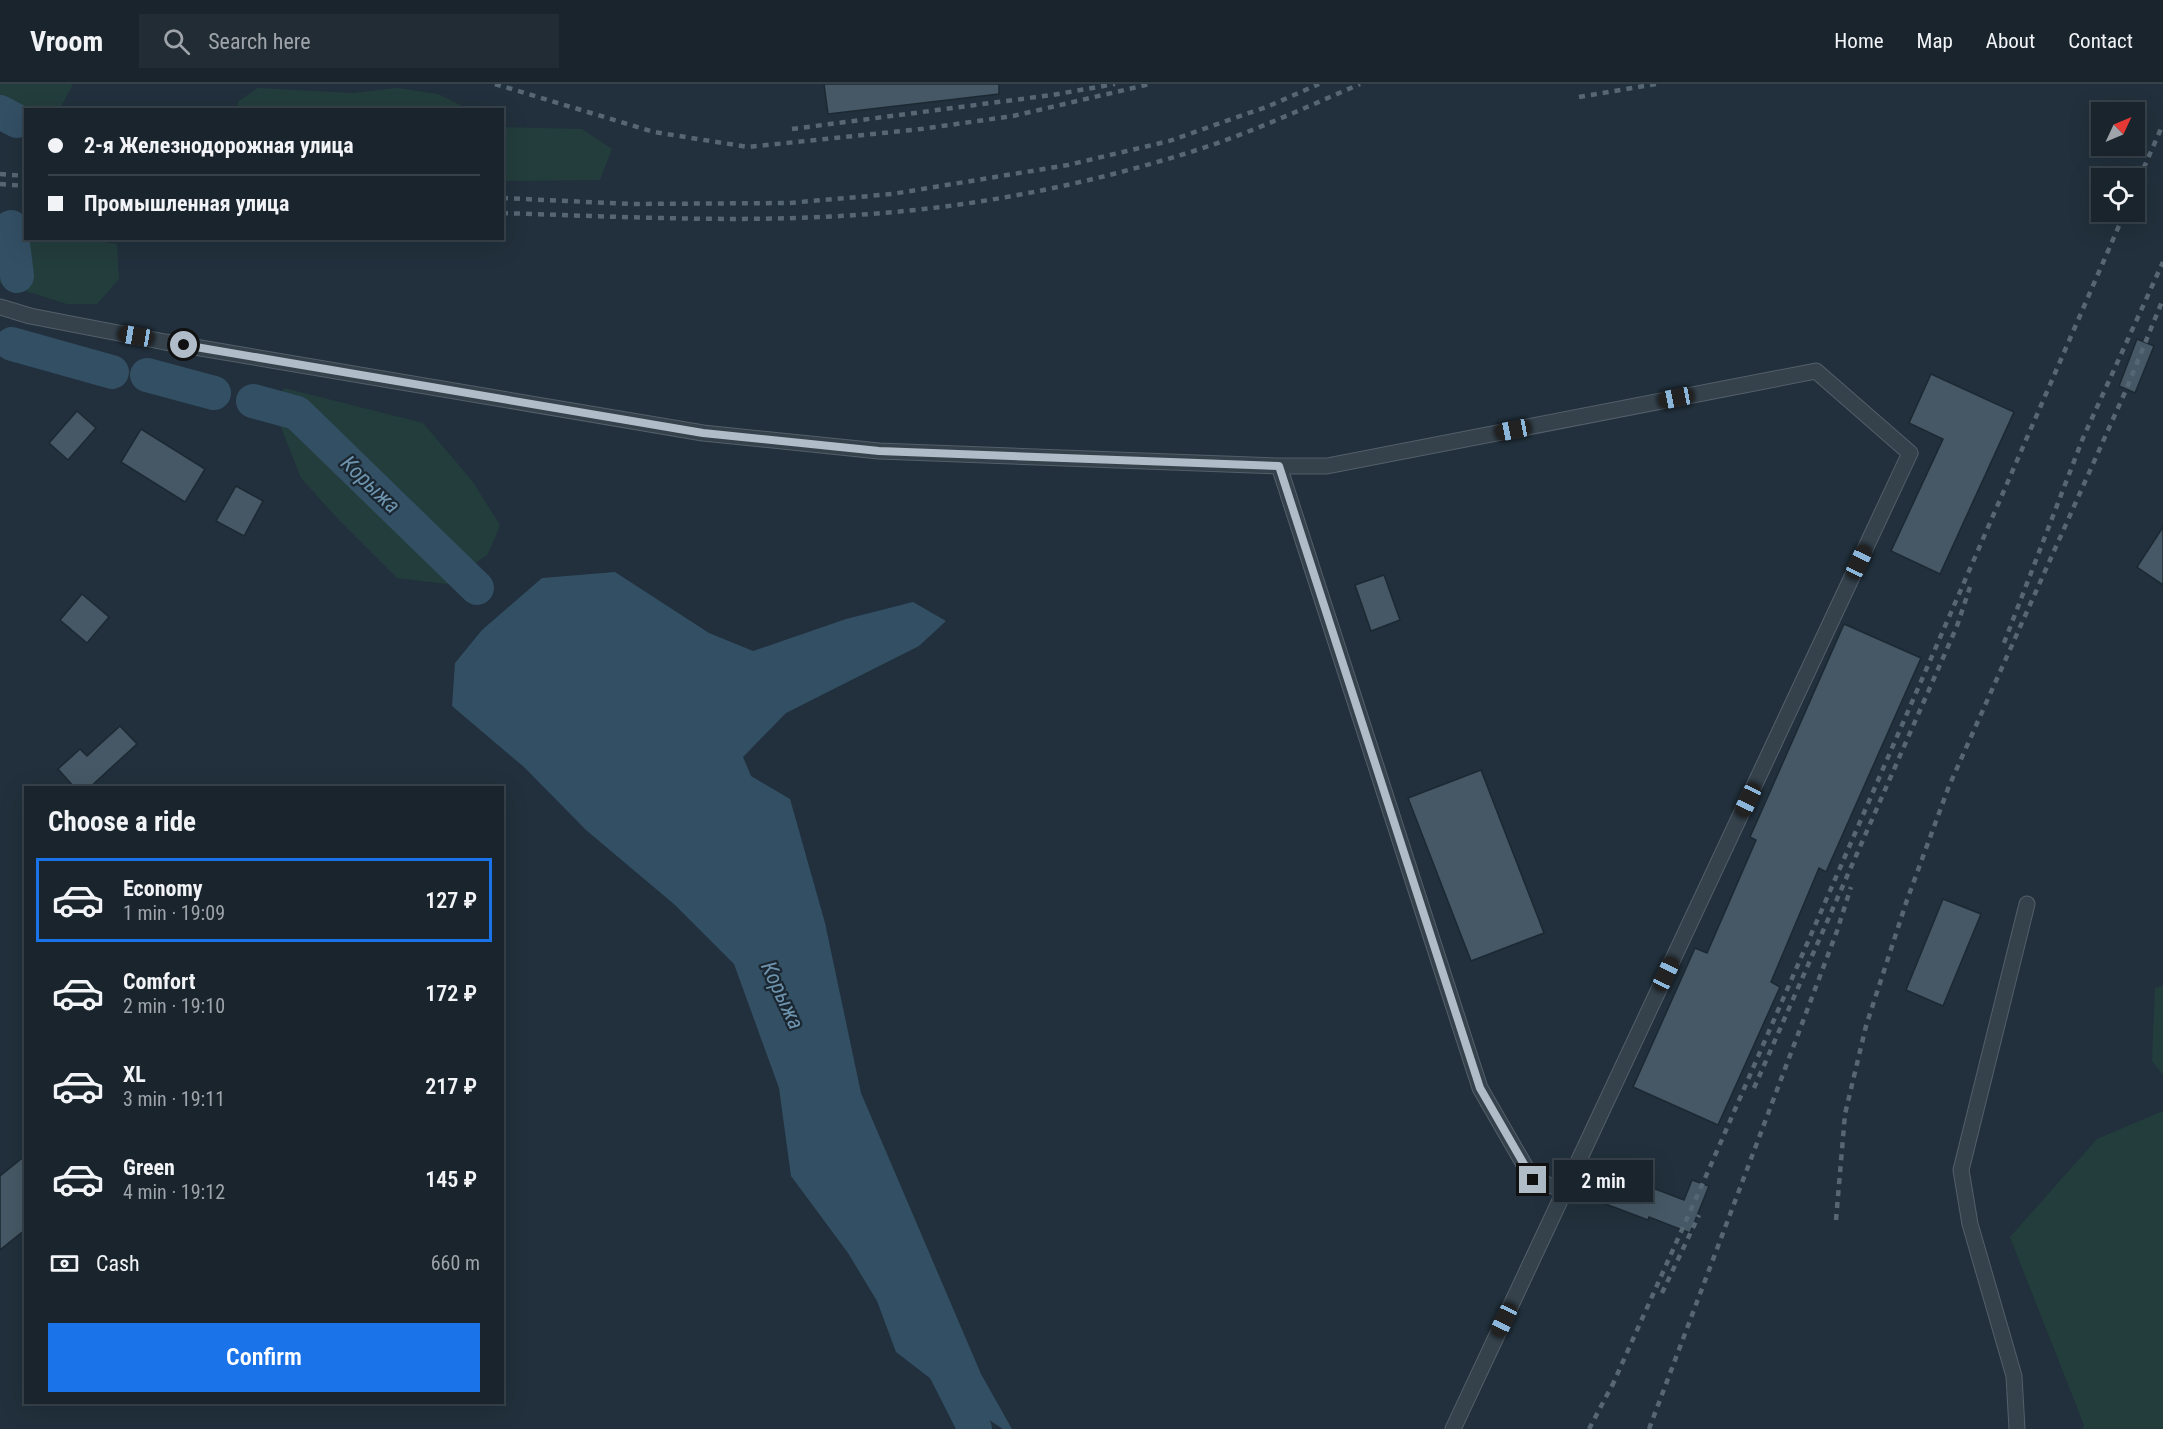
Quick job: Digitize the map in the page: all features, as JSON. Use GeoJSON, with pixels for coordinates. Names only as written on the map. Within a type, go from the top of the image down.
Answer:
{"type":"FeatureCollection","features":[{"type":"Feature","properties":{"kind":"street"},"geometry":{"type":"LineString","coordinates":[[0,307],[30,316],[155,340],[703,433],[879,451],[1279,466],[1326,466],[1816,371],[1910,453],[1453,1429]]}},
{"type":"Feature","properties":{"kind":"street"},"geometry":{"type":"LineString","coordinates":[[1279,466],[1480,1088],[1533,1180],[1565,1190]]}},
{"type":"Feature","properties":{"kind":"street"},"geometry":{"type":"LineString","coordinates":[[2017,1429],[2014,1376],[1970,1224],[1961,1170],[2027,904]]}},
{"type":"Feature","properties":{"kind":"green space"},"geometry":{"type":"Polygon","coordinates":[[[0,84],[73,84],[61,108],[24,108],[24,123],[0,127],[0,84]]]}},
{"type":"Feature","properties":{"kind":"green space"},"geometry":{"type":"Polygon","coordinates":[[[258,88],[352,93],[397,88],[438,94],[466,108],[236,108],[239,101],[258,88]]]}},
{"type":"Feature","properties":{"kind":"green space"},"geometry":{"type":"Polygon","coordinates":[[[504,127],[582,129],[612,149],[600,180],[504,181],[504,127]]]}},
{"type":"Feature","properties":{"kind":"green space"},"geometry":{"type":"Polygon","coordinates":[[[0,221],[24,227],[24,240],[93,240],[117,244],[119,279],[97,304],[67,304],[0,283],[0,221]]]}},
{"type":"Feature","properties":{"kind":"green space"},"geometry":{"type":"Polygon","coordinates":[[[284,388],[423,423],[473,482],[500,525],[488,554],[447,584],[397,578],[301,478],[273,407],[284,388]]]}},
{"type":"Feature","properties":{"kind":"green space"},"geometry":{"type":"Polygon","coordinates":[[[2163,986],[2163,1075],[2152,1061],[2155,988],[2163,986]]]}},
{"type":"Feature","properties":{"kind":"green space"},"geometry":{"type":"Polygon","coordinates":[[[2163,1111],[2163,1429],[2083,1429],[2084,1425],[2010,1237],[2097,1139],[2163,1111]]]}},
{"type":"Feature","properties":{"kind":"water"},"geometry":{"type":"Polygon","coordinates":[[[615,572],[709,633],[753,651],[846,619],[913,602],[946,621],[919,646],[786,713],[743,757],[751,776],[790,799],[825,923],[861,1093],[981,1374],[1012,1429],[1003,1429],[957,1399],[896,1352],[877,1301],[848,1253],[791,1176],[779,1088],[734,964],[675,905],[586,830],[524,767],[452,706],[455,663],[482,630],[542,578],[615,572]]]}},
{"type":"Feature","properties":{"kind":"building"},"geometry":{"type":"Polygon","coordinates":[[[824,84],[999,84],[999,94],[828,114],[824,84]]]}},
{"type":"Feature","properties":{"kind":"building"},"geometry":{"type":"Polygon","coordinates":[[[2137,339],[2154,346],[2135,393],[2119,386],[2137,339]]]}},
{"type":"Feature","properties":{"kind":"building"},"geometry":{"type":"Polygon","coordinates":[[[1931,374],[2014,412],[1940,574],[1891,551],[1943,439],[1909,423],[1931,374]]]}},
{"type":"Feature","properties":{"kind":"building"},"geometry":{"type":"Polygon","coordinates":[[[77,411],[96,428],[68,460],[49,443],[77,411]]]}},
{"type":"Feature","properties":{"kind":"building"},"geometry":{"type":"Polygon","coordinates":[[[141,429],[205,469],[185,502],[121,462],[141,429]]]}},
{"type":"Feature","properties":{"kind":"building"},"geometry":{"type":"Polygon","coordinates":[[[236,486],[263,501],[244,536],[216,521],[236,486]]]}},
{"type":"Feature","properties":{"kind":"building"},"geometry":{"type":"Polygon","coordinates":[[[2163,527],[2163,585],[2137,567],[2163,527]]]}},
{"type":"Feature","properties":{"kind":"building"},"geometry":{"type":"Polygon","coordinates":[[[1384,575],[1400,620],[1371,631],[1355,585],[1384,575]]]}},
{"type":"Feature","properties":{"kind":"building"},"geometry":{"type":"Polygon","coordinates":[[[82,594],[109,617],[87,643],[60,620],[82,594]]]}},
{"type":"Feature","properties":{"kind":"building"},"geometry":{"type":"Polygon","coordinates":[[[1844,624],[1921,658],[1826,872],[1819,868],[1771,982],[1780,987],[1718,1125],[1633,1087],[1695,948],[1707,953],[1756,840],[1750,837],[1844,624]]]}},
{"type":"Feature","properties":{"kind":"building"},"geometry":{"type":"Polygon","coordinates":[[[120,726],[137,744],[91,786],[73,786],[58,769],[80,749],[87,756],[120,726]]]}},
{"type":"Feature","properties":{"kind":"building"},"geometry":{"type":"Polygon","coordinates":[[[1481,770],[1544,933],[1471,961],[1408,798],[1481,770]]]}},
{"type":"Feature","properties":{"kind":"building"},"geometry":{"type":"Polygon","coordinates":[[[1943,899],[1981,914],[1943,1006],[1906,990],[1943,899]]]}},
{"type":"Feature","properties":{"kind":"building"},"geometry":{"type":"Polygon","coordinates":[[[24,1157],[24,1231],[0,1250],[0,1176],[24,1157]]]}},
{"type":"Feature","properties":{"kind":"building"},"geometry":{"type":"Polygon","coordinates":[[[1606,1170],[1684,1200],[1692,1180],[1709,1186],[1690,1233],[1595,1200],[1606,1170]]]}},
{"type":"Feature","properties":{"kind":"waterway","name":"Корыжа"},"geometry":{"type":"LineString","coordinates":[[0,112],[17,121]]}},
{"type":"Feature","properties":{"kind":"waterway","name":"Корыжа"},"geometry":{"type":"LineString","coordinates":[[11,227],[17,276]]}},
{"type":"Feature","properties":{"kind":"waterway","name":"Корыжа"},"geometry":{"type":"LineString","coordinates":[[12,344],[112,372]]}},
{"type":"Feature","properties":{"kind":"waterway","name":"Корыжа"},"geometry":{"type":"LineString","coordinates":[[147,375],[214,393]]}},
{"type":"Feature","properties":{"kind":"waterway","name":"Корыжа"},"geometry":{"type":"LineString","coordinates":[[253,401],[297,413],[477,588]]}},
{"type":"Feature","properties":{"kind":"waterway","name":"Корыжа"},"geometry":{"type":"LineString","coordinates":[[941,1362],[975,1429]]}},
{"type":"Feature","properties":{"kind":"railway"},"geometry":{"type":"LineString","coordinates":[[495,84],[654,132],[748,147],[921,129],[1013,116],[1150,84]]}},
{"type":"Feature","properties":{"kind":"railway"},"geometry":{"type":"LineString","coordinates":[[792,129],[1052,95],[1115,84]]}},
{"type":"Feature","properties":{"kind":"railway"},"geometry":{"type":"LineString","coordinates":[[504,198],[631,204],[789,203],[892,194],[1068,165],[1169,141],[1269,106],[1319,84]]}},
{"type":"Feature","properties":{"kind":"railway"},"geometry":{"type":"LineString","coordinates":[[504,213],[740,219],[882,213],[959,205],[1073,184],[1184,154],[1251,131],[1360,84]]}},
{"type":"Feature","properties":{"kind":"railway"},"geometry":{"type":"LineString","coordinates":[[1579,97],[1656,84]]}},
{"type":"Feature","properties":{"kind":"railway"},"geometry":{"type":"LineString","coordinates":[[2144,168],[2163,124]]}},
{"type":"Feature","properties":{"kind":"railway"},"geometry":{"type":"LineString","coordinates":[[0,174],[24,176]]}},
{"type":"Feature","properties":{"kind":"railway"},"geometry":{"type":"LineString","coordinates":[[0,184],[24,186]]}},
{"type":"Feature","properties":{"kind":"railway"},"geometry":{"type":"LineString","coordinates":[[1612,1386],[1710,1167],[2121,222]]}},
{"type":"Feature","properties":{"kind":"railway"},"geometry":{"type":"LineString","coordinates":[[2004,643],[2083,438],[2163,262]]}},
{"type":"Feature","properties":{"kind":"railway"},"geometry":{"type":"LineString","coordinates":[[1836,1220],[1845,1114],[1866,1026],[1907,900],[1949,786],[2126,390],[2163,299]]}},
{"type":"Feature","properties":{"kind":"railway"},"geometry":{"type":"LineString","coordinates":[[1754,1088],[1957,626],[1970,587]]}},
{"type":"Feature","properties":{"kind":"railway"},"geometry":{"type":"LineString","coordinates":[[1649,1429],[1837,931],[1851,887]]}},
{"type":"Feature","properties":{"kind":"railway"},"geometry":{"type":"LineString","coordinates":[[1662,1293],[1699,1215]]}},
{"type":"Feature","properties":{"kind":"railway"},"geometry":{"type":"LineString","coordinates":[[1589,1429],[1616,1378]]}},
{"type":"Feature","properties":{"kind":"route"},"geometry":{"type":"LineString","coordinates":[[184,345],[703,433],[879,451],[1279,466],[1480,1088],[1533,1180]]}}]}
